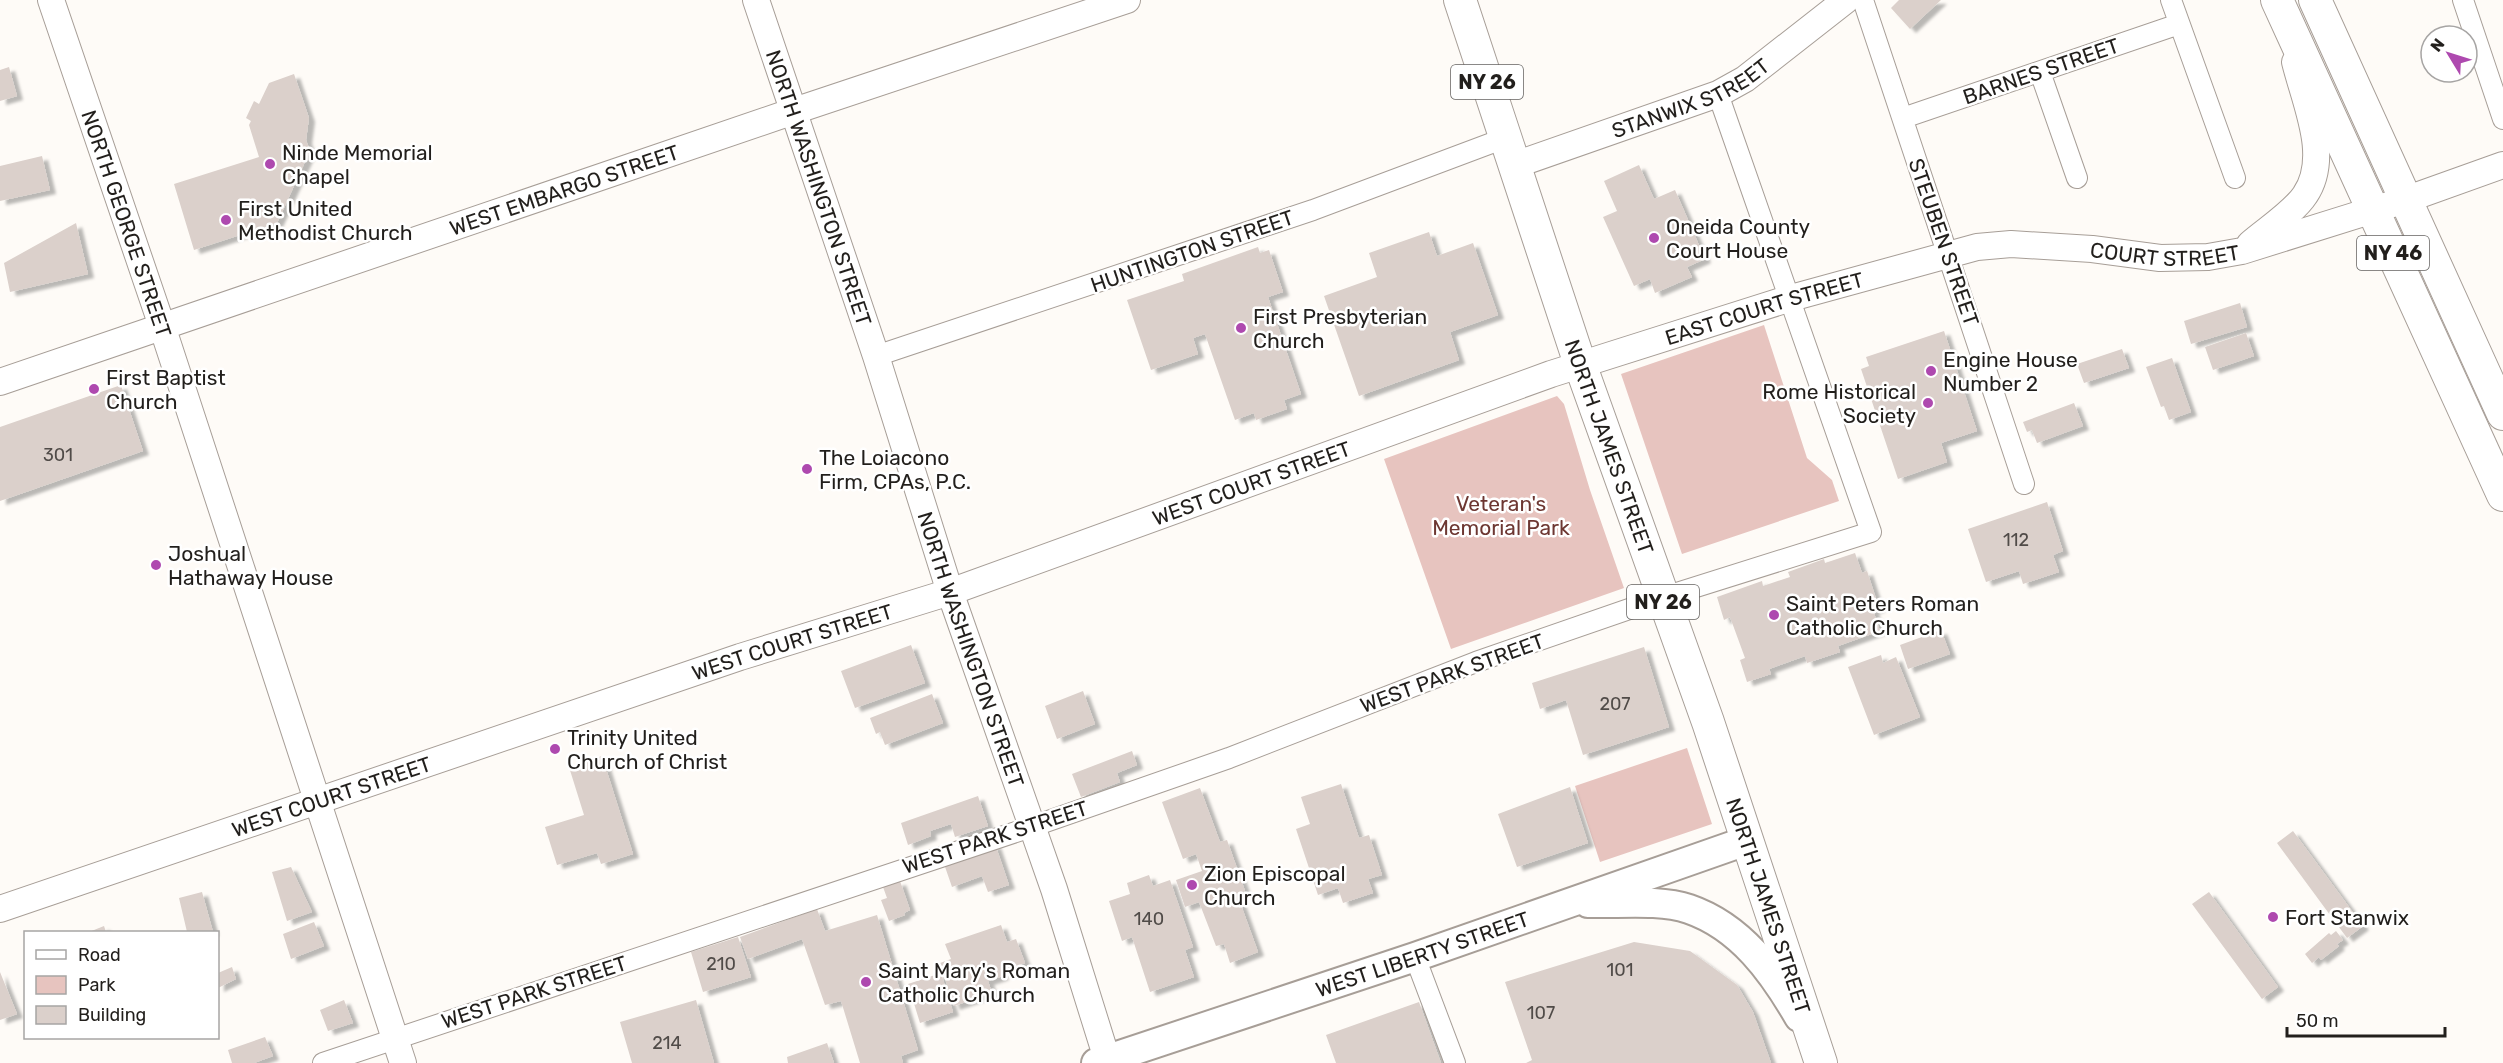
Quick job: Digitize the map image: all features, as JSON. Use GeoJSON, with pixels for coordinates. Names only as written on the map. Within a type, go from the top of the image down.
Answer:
{"type":"FeatureCollection","features":[{"type":"Feature","properties":{"kind":"main road","name":"NORTH JAMES STREET"},"geometry":{"type":"LineString","coordinates":[[1461,0],[1580,364],[1661,598],[1707,722],[1817,1053]]}},
{"type":"Feature","properties":{"kind":"main road","name":"NY 46"},"geometry":{"type":"LineString","coordinates":[[2315,0],[2503,414]]}},
{"type":"Feature","properties":{"kind":"main road","name":"NY 46"},"geometry":{"type":"LineString","coordinates":[[2279,6],[2503,495]]}},
{"type":"Feature","properties":{"kind":"main road","name":"WEST LIBERTY STREET"},"geometry":{"type":"LineString","coordinates":[[1102,1061],[1415,957],[1746,841]]}},
{"type":"Feature","properties":{"kind":"main road"},"geometry":{"type":"LineString","coordinates":[[1570,902],[1659,905],[1688,909],[1719,924],[1754,951],[1787,996],[1817,1053]]}},
{"type":"Feature","properties":{"kind":"street","name":"NORTH GEORGE STREET"},"geometry":{"type":"LineString","coordinates":[[51,0],[162,326],[403,1063]]}},
{"type":"Feature","properties":{"kind":"street","name":"NORTH WASHINGTON STREET"},"geometry":{"type":"LineString","coordinates":[[756,0],[876,356],[950,592],[1054,890],[1102,1061]]}},
{"type":"Feature","properties":{"kind":"street","name":"WEST EMBARGO STREET"},"geometry":{"type":"LineString","coordinates":[[0,382],[1127,0]]}},
{"type":"Feature","properties":{"kind":"street","name":"STANWIX STREET"},"geometry":{"type":"LineString","coordinates":[[1510,151],[1718,94],[1745,79],[1846,0]]}},
{"type":"Feature","properties":{"kind":"street","name":"STEUBEN STREET"},"geometry":{"type":"LineString","coordinates":[[1863,0],[2024,484]]}},
{"type":"Feature","properties":{"kind":"street"},"geometry":{"type":"LineString","coordinates":[[2171,0],[2235,178]]}},
{"type":"Feature","properties":{"kind":"street"},"geometry":{"type":"LineString","coordinates":[[2463,0],[2503,119]]}},
{"type":"Feature","properties":{"kind":"street"},"geometry":{"type":"LineString","coordinates":[[2242,251],[2304,197],[2315,177],[2317,152],[2279,6]]}},
{"type":"Feature","properties":{"kind":"street","name":"BARNES STREET"},"geometry":{"type":"LineString","coordinates":[[1903,118],[2179,24]]}},
{"type":"Feature","properties":{"kind":"street"},"geometry":{"type":"LineString","coordinates":[[2040,72],[2077,178]]}},
{"type":"Feature","properties":{"kind":"street"},"geometry":{"type":"LineString","coordinates":[[1718,94],[1791,298]]}},
{"type":"Feature","properties":{"kind":"street","name":"HUNTINGTON STREET"},"geometry":{"type":"LineString","coordinates":[[876,356],[1313,210],[1510,151]]}},
{"type":"Feature","properties":{"kind":"street","name":"COURT STREET"},"geometry":{"type":"LineString","coordinates":[[1949,253],[2011,244],[2092,249],[2160,258],[2208,257],[2242,251],[2374,210],[2503,165]]}},
{"type":"Feature","properties":{"kind":"street","name":"EAST COURT STREET"},"geometry":{"type":"LineString","coordinates":[[1580,364],[1791,298],[1949,253]]}},
{"type":"Feature","properties":{"kind":"street","name":"WEST PARK STREET"},"geometry":{"type":"LineString","coordinates":[[323,1063],[1031,827],[1229,758],[1476,662],[1661,598],[1871,532],[1791,298]]}},
{"type":"Feature","properties":{"kind":"street","name":"WEST COURT STREET"},"geometry":{"type":"LineString","coordinates":[[0,909],[740,657],[950,592],[1580,364]]}},
{"type":"Feature","properties":{"kind":"street"},"geometry":{"type":"LineString","coordinates":[[1415,957],[1455,1063]]}},
{"type":"Feature","properties":{"kind":"green space"},"geometry":{"type":"Polygon","coordinates":[[[1764,325],[1807,458],[1832,480],[1839,501],[1682,554],[1621,374],[1764,325]]]}},
{"type":"Feature","properties":{"kind":"green space","name":"Veteran's Memorial Park"},"geometry":{"type":"Polygon","coordinates":[[[1557,396],[1564,404],[1590,490],[1624,588],[1451,649],[1384,459],[1557,396]]]}},
{"type":"Feature","properties":{"kind":"green space"},"geometry":{"type":"Polygon","coordinates":[[[1687,748],[1712,824],[1600,862],[1575,786],[1687,748]]]}},
{"type":"Feature","properties":{"kind":"building"},"geometry":{"type":"Polygon","coordinates":[[[1899,0],[1941,0],[1910,29],[1891,8],[1899,0]]]}},
{"type":"Feature","properties":{"kind":"building"},"geometry":{"type":"Polygon","coordinates":[[[9,67],[17,96],[0,101],[0,70],[9,67]]]}},
{"type":"Feature","properties":{"kind":"building"},"geometry":{"type":"Polygon","coordinates":[[[294,74],[309,118],[306,140],[310,151],[277,223],[194,250],[174,184],[259,157],[249,125],[251,121],[246,118],[254,101],[259,104],[269,83],[294,74]]]}},
{"type":"Feature","properties":{"kind":"building"},"geometry":{"type":"Polygon","coordinates":[[[42,156],[50,190],[0,201],[0,166],[42,156]]]}},
{"type":"Feature","properties":{"kind":"building","name":"Oneida County Court House"},"geometry":{"type":"Polygon","coordinates":[[[1639,165],[1654,199],[1675,190],[1705,259],[1687,267],[1692,277],[1655,293],[1650,279],[1634,286],[1603,217],[1617,211],[1604,181],[1639,165]]]}},
{"type":"Feature","properties":{"kind":"building"},"geometry":{"type":"Polygon","coordinates":[[[76,223],[88,274],[10,292],[4,263],[76,223]]]}},
{"type":"Feature","properties":{"kind":"building"},"geometry":{"type":"Polygon","coordinates":[[[1429,232],[1437,256],[1473,243],[1498,315],[1450,332],[1459,360],[1359,396],[1324,296],[1377,277],[1369,253],[1429,232]]]}},
{"type":"Feature","properties":{"kind":"building","name":"First Presbyterian Church"},"geometry":{"type":"Polygon","coordinates":[[[1258,247],[1260,253],[1269,250],[1283,292],[1268,297],[1301,394],[1284,400],[1287,409],[1256,420],[1254,413],[1235,420],[1205,334],[1193,338],[1198,354],[1151,370],[1127,300],[1184,281],[1182,274],[1258,247]]]}},
{"type":"Feature","properties":{"kind":"building"},"geometry":{"type":"Polygon","coordinates":[[[2240,303],[2247,327],[2191,344],[2184,321],[2240,303]]]}},
{"type":"Feature","properties":{"kind":"building"},"geometry":{"type":"Polygon","coordinates":[[[1944,331],[1977,431],[1941,443],[1947,462],[1898,479],[1861,369],[1869,366],[1866,357],[1944,331]]]}},
{"type":"Feature","properties":{"kind":"building"},"geometry":{"type":"Polygon","coordinates":[[[2246,333],[2254,356],[2213,370],[2205,347],[2246,333]]]}},
{"type":"Feature","properties":{"kind":"building"},"geometry":{"type":"Polygon","coordinates":[[[2122,349],[2129,368],[2084,383],[2077,364],[2122,349]]]}},
{"type":"Feature","properties":{"kind":"building"},"geometry":{"type":"Polygon","coordinates":[[[2172,358],[2191,412],[2169,420],[2164,406],[2161,407],[2146,367],[2172,358]]]}},
{"type":"Feature","properties":{"kind":"building"},"geometry":{"type":"Polygon","coordinates":[[[121,385],[143,451],[0,501],[0,427],[121,385]]]}},
{"type":"Feature","properties":{"kind":"building"},"geometry":{"type":"Polygon","coordinates":[[[2074,403],[2083,426],[2037,443],[2032,430],[2027,432],[2023,422],[2074,403]]]}},
{"type":"Feature","properties":{"kind":"building"},"geometry":{"type":"Polygon","coordinates":[[[2047,502],[2063,551],[2053,555],[2059,572],[2023,584],[2019,571],[1986,582],[1968,529],[2047,502]]]}},
{"type":"Feature","properties":{"kind":"building"},"geometry":{"type":"Polygon","coordinates":[[[1855,553],[1862,573],[1867,571],[1879,608],[1873,610],[1880,631],[1838,646],[1840,652],[1807,663],[1805,656],[1769,669],[1771,674],[1747,682],[1740,660],[1745,658],[1730,617],[1724,620],[1717,597],[1762,581],[1763,586],[1790,577],[1788,572],[1824,559],[1825,563],[1855,553]]]}},
{"type":"Feature","properties":{"kind":"building"},"geometry":{"type":"Polygon","coordinates":[[[1941,630],[1950,654],[1908,669],[1900,645],[1941,630]]]}},
{"type":"Feature","properties":{"kind":"building"},"geometry":{"type":"Polygon","coordinates":[[[911,645],[925,683],[855,708],[841,671],[911,645]]]}},
{"type":"Feature","properties":{"kind":"building"},"geometry":{"type":"Polygon","coordinates":[[[1644,647],[1669,727],[1583,755],[1566,700],[1540,709],[1532,683],[1644,647]]]}},
{"type":"Feature","properties":{"kind":"building"},"geometry":{"type":"Polygon","coordinates":[[[1881,655],[1883,663],[1896,657],[1920,717],[1874,735],[1848,667],[1881,655]]]}},
{"type":"Feature","properties":{"kind":"building"},"geometry":{"type":"Polygon","coordinates":[[[1083,691],[1095,724],[1057,739],[1045,706],[1083,691]]]}},
{"type":"Feature","properties":{"kind":"building"},"geometry":{"type":"Polygon","coordinates":[[[932,694],[943,723],[885,745],[880,732],[876,734],[870,718],[932,694]]]}},
{"type":"Feature","properties":{"kind":"building"},"geometry":{"type":"Polygon","coordinates":[[[1132,751],[1137,765],[1117,773],[1120,782],[1081,797],[1072,774],[1132,751]]]}},
{"type":"Feature","properties":{"kind":"building"},"geometry":{"type":"Polygon","coordinates":[[[602,756],[633,854],[601,864],[597,853],[557,865],[545,827],[584,815],[569,767],[602,756]]]}},
{"type":"Feature","properties":{"kind":"building"},"geometry":{"type":"Polygon","coordinates":[[[1341,784],[1359,838],[1369,835],[1382,875],[1368,879],[1373,893],[1343,903],[1338,888],[1318,895],[1296,829],[1310,824],[1301,797],[1341,784]]]}},
{"type":"Feature","properties":{"kind":"building"},"geometry":{"type":"Polygon","coordinates":[[[1570,787],[1588,843],[1517,867],[1498,814],[1570,787]]]}},
{"type":"Feature","properties":{"kind":"building"},"geometry":{"type":"Polygon","coordinates":[[[1200,788],[1220,842],[1227,840],[1245,891],[1237,894],[1258,952],[1230,963],[1224,944],[1216,946],[1199,902],[1185,907],[1176,880],[1202,871],[1196,854],[1183,859],[1162,802],[1200,788]]]}},
{"type":"Feature","properties":{"kind":"building"},"geometry":{"type":"Polygon","coordinates":[[[978,796],[988,826],[955,837],[951,824],[930,831],[931,836],[908,845],[901,823],[978,796]]]}},
{"type":"Feature","properties":{"kind":"building"},"geometry":{"type":"Polygon","coordinates":[[[2293,831],[2363,926],[2347,938],[2277,843],[2293,831]]]}},
{"type":"Feature","properties":{"kind":"building"},"geometry":{"type":"Polygon","coordinates":[[[995,844],[1009,885],[988,892],[982,876],[952,887],[943,861],[995,844]]]}},
{"type":"Feature","properties":{"kind":"building"},"geometry":{"type":"Polygon","coordinates":[[[291,867],[312,912],[287,921],[272,872],[291,867]]]}},
{"type":"Feature","properties":{"kind":"building"},"geometry":{"type":"Polygon","coordinates":[[[1149,875],[1153,886],[1170,880],[1193,947],[1185,950],[1194,977],[1150,992],[1132,937],[1122,941],[1109,901],[1130,894],[1127,883],[1149,875]]]}},
{"type":"Feature","properties":{"kind":"building"},"geometry":{"type":"Polygon","coordinates":[[[900,881],[910,910],[904,913],[905,915],[889,921],[881,900],[887,898],[883,887],[900,881]]]}},
{"type":"Feature","properties":{"kind":"building"},"geometry":{"type":"Polygon","coordinates":[[[202,892],[213,931],[187,931],[179,898],[202,892]]]}},
{"type":"Feature","properties":{"kind":"building"},"geometry":{"type":"Polygon","coordinates":[[[2209,892],[2278,987],[2262,999],[2192,904],[2209,892]]]}},
{"type":"Feature","properties":{"kind":"building","name":"Saint Mary's Roman Catholic Church"},"geometry":{"type":"Polygon","coordinates":[[[817,909],[825,931],[877,915],[918,1050],[901,1056],[903,1063],[860,1063],[841,1001],[825,1005],[802,939],[748,959],[740,937],[817,909]]]}},
{"type":"Feature","properties":{"kind":"building"},"geometry":{"type":"Polygon","coordinates":[[[314,922],[324,946],[291,959],[283,934],[314,922]]]}},
{"type":"Feature","properties":{"kind":"building"},"geometry":{"type":"Polygon","coordinates":[[[1001,925],[1007,942],[1016,939],[1025,963],[1001,971],[1003,976],[988,981],[992,993],[954,1006],[940,963],[951,959],[945,944],[1001,925]]]}},
{"type":"Feature","properties":{"kind":"building"},"geometry":{"type":"Polygon","coordinates":[[[104,926],[106,931],[92,931],[104,926]]]}},
{"type":"Feature","properties":{"kind":"building"},"geometry":{"type":"Polygon","coordinates":[[[2336,931],[2343,940],[2337,944],[2339,946],[2321,960],[2319,957],[2312,963],[2305,954],[2329,933],[2331,935],[2336,931]]]}},
{"type":"Feature","properties":{"kind":"building"},"geometry":{"type":"Polygon","coordinates":[[[738,937],[751,977],[703,992],[691,952],[738,937]]]}},
{"type":"Feature","properties":{"kind":"building"},"geometry":{"type":"Polygon","coordinates":[[[1634,942],[1690,951],[1737,985],[1753,1012],[1771,1063],[1526,1063],[1532,1060],[1505,982],[1634,942]]]}},
{"type":"Feature","properties":{"kind":"building"},"geometry":{"type":"Polygon","coordinates":[[[232,967],[236,979],[219,988],[219,973],[232,967]]]}},
{"type":"Feature","properties":{"kind":"building"},"geometry":{"type":"Polygon","coordinates":[[[0,972],[17,1014],[0,1020],[0,972]]]}},
{"type":"Feature","properties":{"kind":"building"},"geometry":{"type":"Polygon","coordinates":[[[941,973],[953,1012],[920,1023],[908,984],[941,973]]]}},
{"type":"Feature","properties":{"kind":"building"},"geometry":{"type":"Polygon","coordinates":[[[344,1000],[353,1023],[328,1031],[320,1010],[344,1000]]]}},
{"type":"Feature","properties":{"kind":"building"},"geometry":{"type":"Polygon","coordinates":[[[696,1000],[714,1063],[632,1063],[620,1022],[696,1000]]]}},
{"type":"Feature","properties":{"kind":"building"},"geometry":{"type":"Polygon","coordinates":[[[1419,1002],[1441,1063],[1336,1063],[1326,1035],[1419,1002]]]}},
{"type":"Feature","properties":{"kind":"building"},"geometry":{"type":"Polygon","coordinates":[[[265,1037],[273,1056],[254,1063],[232,1063],[228,1050],[265,1037]]]}},
{"type":"Feature","properties":{"kind":"building"},"geometry":{"type":"Polygon","coordinates":[[[827,1043],[834,1063],[788,1063],[787,1057],[827,1043]]]}},
{"type":"Feature","properties":{"kind":"place","name":"Ninde Memorial Chapel"},"geometry":{"type":"Point","coordinates":[270,164]}},
{"type":"Feature","properties":{"kind":"place","name":"First United Methodist Church"},"geometry":{"type":"Point","coordinates":[226,220]}},
{"type":"Feature","properties":{"kind":"place","name":"Oneida County Court House"},"geometry":{"type":"Point","coordinates":[1654,238]}},
{"type":"Feature","properties":{"kind":"place","name":"First Presbyterian Church"},"geometry":{"type":"Point","coordinates":[1241,328]}},
{"type":"Feature","properties":{"kind":"place","name":"Engine House Number 2"},"geometry":{"type":"Point","coordinates":[1931,371]}},
{"type":"Feature","properties":{"kind":"place","name":"First Baptist Church"},"geometry":{"type":"Point","coordinates":[94,389]}},
{"type":"Feature","properties":{"kind":"place","name":"Rome Historical Society"},"geometry":{"type":"Point","coordinates":[1928,403]}},
{"type":"Feature","properties":{"kind":"place","name":"The Loiacono Firm, CPAs, P.C."},"geometry":{"type":"Point","coordinates":[807,469]}},
{"type":"Feature","properties":{"kind":"place","name":"Joshual Hathaway House"},"geometry":{"type":"Point","coordinates":[156,565]}},
{"type":"Feature","properties":{"kind":"place","name":"Saint Peters Roman Catholic Church"},"geometry":{"type":"Point","coordinates":[1774,615]}},
{"type":"Feature","properties":{"kind":"place","name":"Trinity United Church of Christ"},"geometry":{"type":"Point","coordinates":[555,749]}},
{"type":"Feature","properties":{"kind":"place","name":"Zion Episcopal Church"},"geometry":{"type":"Point","coordinates":[1192,885]}},
{"type":"Feature","properties":{"kind":"place","name":"Fort Stanwix"},"geometry":{"type":"Point","coordinates":[2273,917]}},
{"type":"Feature","properties":{"kind":"place","name":"Saint Mary's Roman Catholic Church"},"geometry":{"type":"Point","coordinates":[866,982]}}]}
